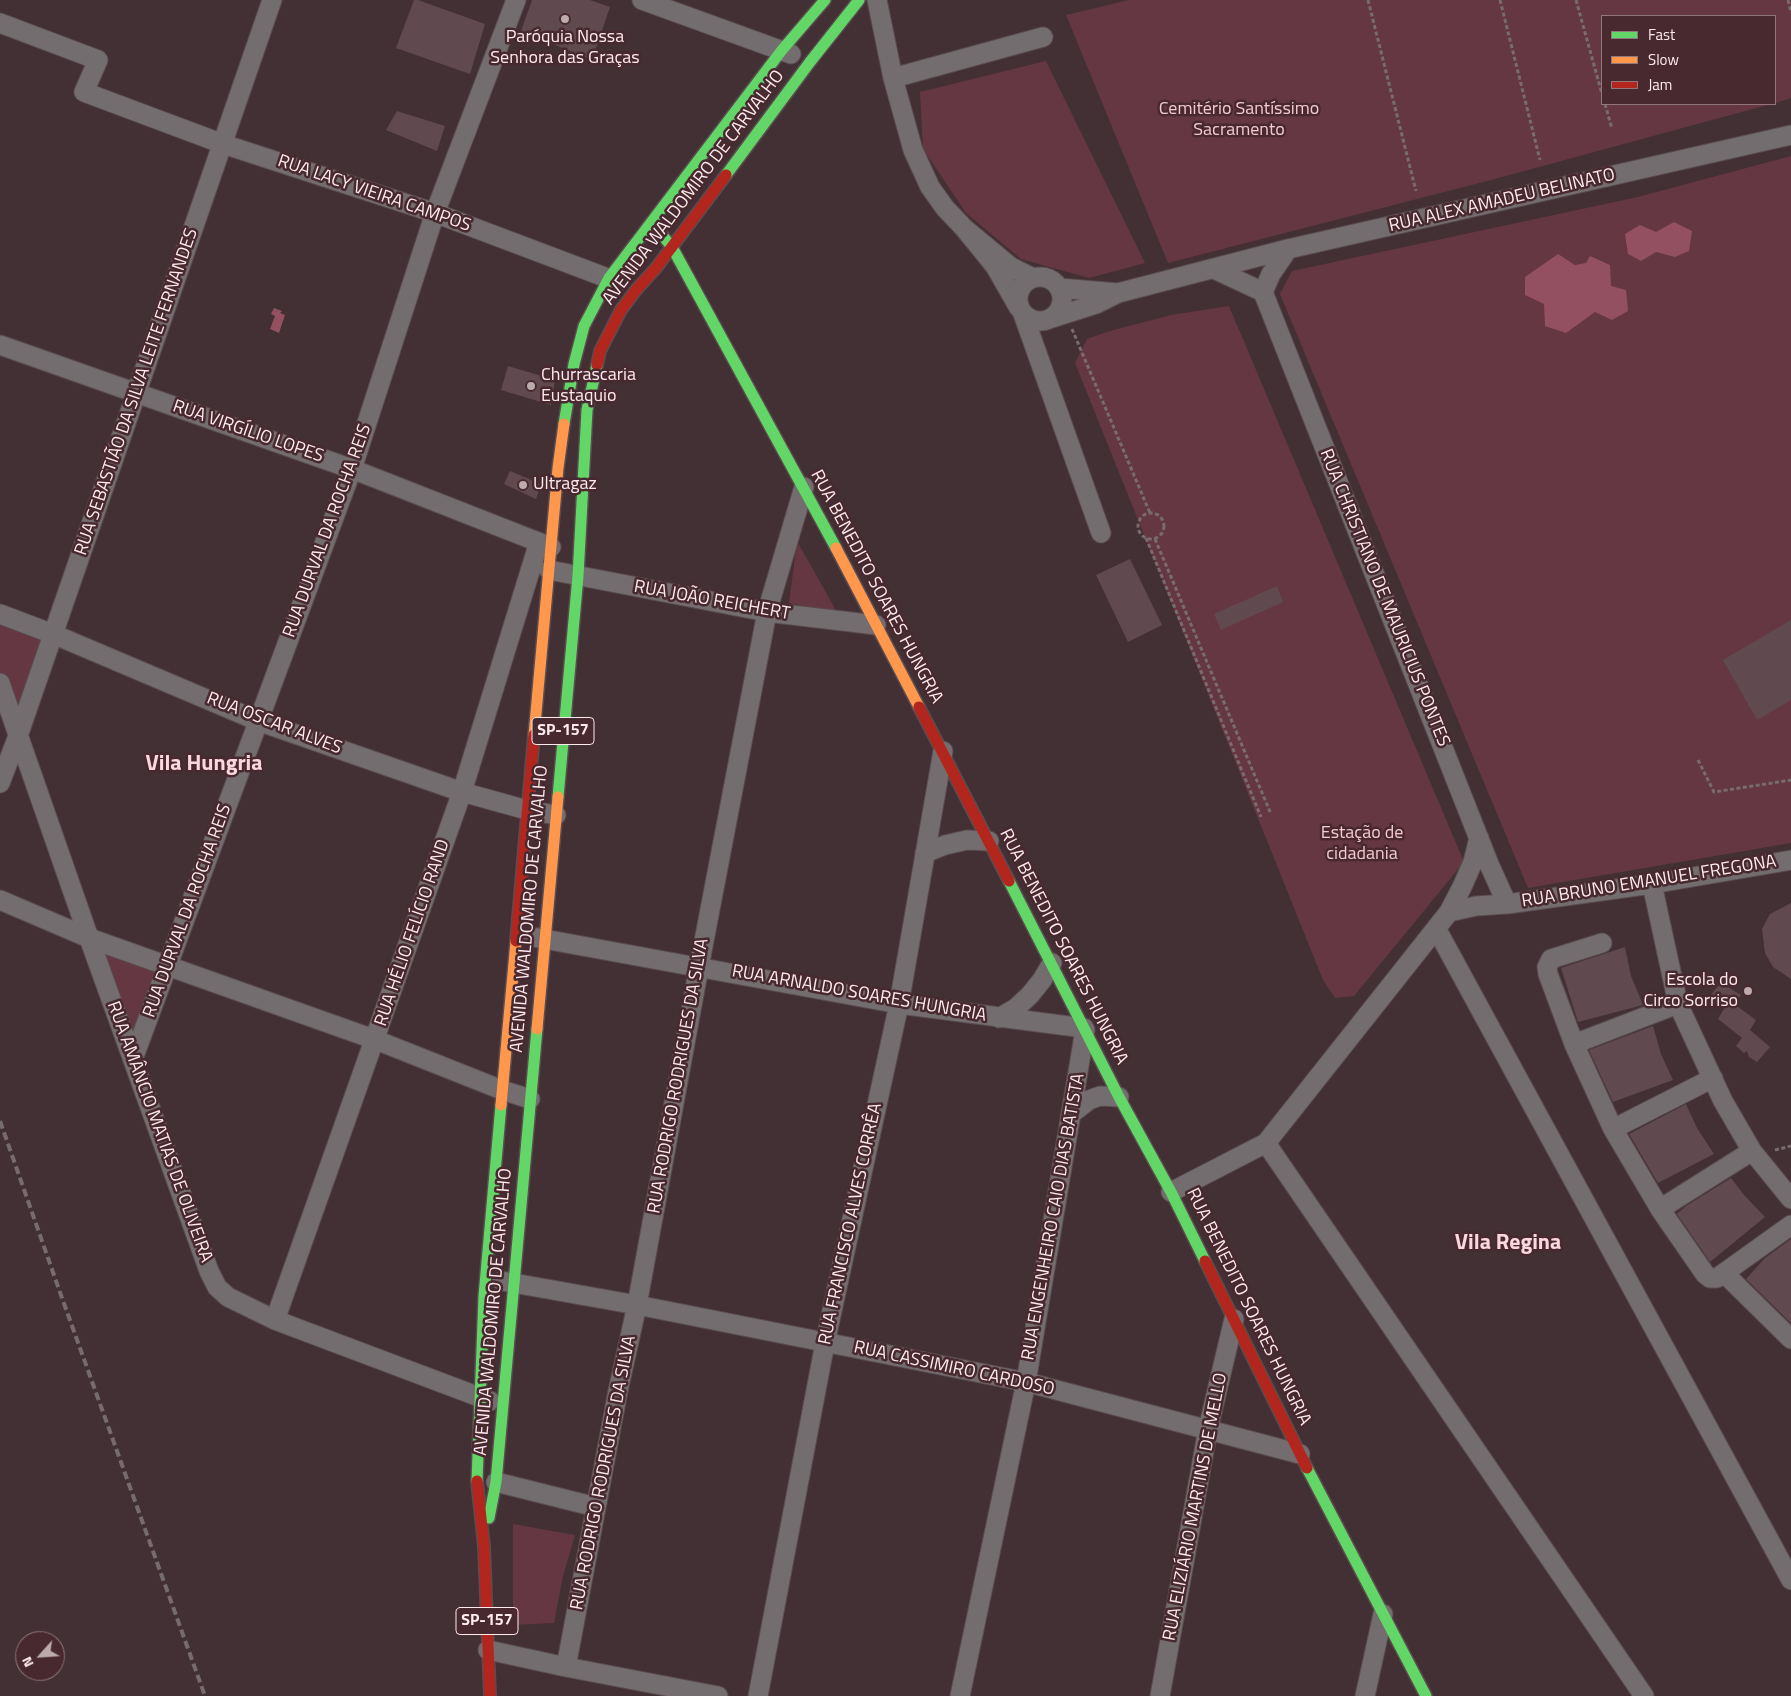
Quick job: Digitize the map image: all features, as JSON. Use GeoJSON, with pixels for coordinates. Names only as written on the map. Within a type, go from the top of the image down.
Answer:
{"type":"FeatureCollection","features":[{"type":"Feature","properties":{"kind":"main road","name":"AVENIDA WALDOMIRO DE CARVALHO"},"geometry":{"type":"LineString","coordinates":[[490,1696],[484,1546],[476,1475],[486,1279],[549,570],[545,545],[574,364],[584,326],[610,278],[782,50],[825,0]]}},
{"type":"Feature","properties":{"kind":"main road","name":"AVENIDA WALDOMIRO DE CARVALHO"},"geometry":{"type":"LineString","coordinates":[[484,1546],[496,1482],[503,1406],[578,576],[587,410],[600,351],[621,310],[656,268],[810,62],[859,0]]}},
{"type":"Feature","properties":{"kind":"main road","name":"RUA BENEDITO SOARES HUNGRIA"},"geometry":{"type":"LineString","coordinates":[[652,223],[672,246],[804,487],[943,751],[1119,1096],[1171,1192],[1300,1454],[1426,1696]]}},
{"type":"Feature","properties":{"kind":"street","name":"RUA SEBASTIÃO DA SILVA LEITE FERNANDES"},"geometry":{"type":"LineString","coordinates":[[0,783],[18,736],[272,0]]}},
{"type":"Feature","properties":{"kind":"street","name":"RUA DURVAL DA ROCHA REIS"},"geometry":{"type":"LineString","coordinates":[[132,1059],[352,469],[435,214],[516,0]]}},
{"type":"Feature","properties":{"kind":"street"},"geometry":{"type":"LineString","coordinates":[[642,0],[782,50],[810,62]]}},
{"type":"Feature","properties":{"kind":"street"},"geometry":{"type":"LineString","coordinates":[[877,0],[893,78],[913,150],[930,187],[945,208],[995,266],[1021,311],[1035,320],[1057,316],[1096,304],[1118,293]]}},
{"type":"Feature","properties":{"kind":"street","name":"RUA LACY VIEIRA CAMPOS"},"geometry":{"type":"LineString","coordinates":[[0,23],[98,60],[84,92],[223,144],[435,214],[610,278],[636,290]]}},
{"type":"Feature","properties":{"kind":"street"},"geometry":{"type":"LineString","coordinates":[[893,78],[1043,37]]}},
{"type":"Feature","properties":{"kind":"street","name":"RUA ALEX AMADEU BELINATO"},"geometry":{"type":"LineString","coordinates":[[1118,293],[1288,249],[1791,135]]}},
{"type":"Feature","properties":{"kind":"street"},"geometry":{"type":"LineString","coordinates":[[964,228],[1011,267],[1032,278]]}},
{"type":"Feature","properties":{"kind":"street"},"geometry":{"type":"LineString","coordinates":[[1214,269],[1263,292],[1271,274],[1288,249]]}},
{"type":"Feature","properties":{"kind":"street"},"geometry":{"type":"LineString","coordinates":[[1057,316],[1055,315],[1062,296],[1054,282],[1040,276],[1026,281],[1021,287],[1018,301],[1101,533]]}},
{"type":"Feature","properties":{"kind":"street"},"geometry":{"type":"LineString","coordinates":[[1059,288],[1118,293]]}},
{"type":"Feature","properties":{"kind":"street","name":"RUA CHRISTIANO DE MAURICIUS PONTES"},"geometry":{"type":"LineString","coordinates":[[1263,292],[1479,838],[1507,904]]}},
{"type":"Feature","properties":{"kind":"street","name":"RUA VIRGÍLIO LOPES"},"geometry":{"type":"LineString","coordinates":[[0,345],[352,469],[545,545],[579,555]]}},
{"type":"Feature","properties":{"kind":"street","name":"RUA RODRIGO RODRIGUES DA SILVA"},"geometry":{"type":"LineString","coordinates":[[566,1667],[618,1391],[637,1305],[767,612],[804,487]]}},
{"type":"Feature","properties":{"kind":"street","name":"RUA HÉLIO FELÍCIO RAND"},"geometry":{"type":"LineString","coordinates":[[275,1320],[376,1040],[545,545]]}},
{"type":"Feature","properties":{"kind":"street","name":"RUA JOÃO REICHERT"},"geometry":{"type":"LineString","coordinates":[[549,570],[767,612],[876,625]]}},
{"type":"Feature","properties":{"kind":"street","name":"RUA OSCAR ALVES"},"geometry":{"type":"LineString","coordinates":[[0,614],[53,634],[258,721],[462,792],[527,810],[556,815]]}},
{"type":"Feature","properties":{"kind":"street","name":"RUA AMÂNCIO MATIAS DE OLIVEIRA"},"geometry":{"type":"LineString","coordinates":[[0,683],[132,1059],[209,1271],[217,1287],[228,1297],[275,1320],[503,1406]]}},
{"type":"Feature","properties":{"kind":"street","name":"RUA FRANCISCO ALVES CORRÊA"},"geometry":{"type":"LineString","coordinates":[[758,1696],[825,1343],[899,1004],[943,751]]}},
{"type":"Feature","properties":{"kind":"street"},"geometry":{"type":"LineString","coordinates":[[1171,1192],[1266,1143],[1449,912],[1474,862],[1479,838]]}},
{"type":"Feature","properties":{"kind":"street"},"geometry":{"type":"LineString","coordinates":[[925,853],[945,845],[967,840],[989,841]]}},
{"type":"Feature","properties":{"kind":"street","name":"RUA BRUNO EMANUEL FREGONA"},"geometry":{"type":"LineString","coordinates":[[1449,912],[1476,906],[1507,904],[1652,884],[1791,860]]}},
{"type":"Feature","properties":{"kind":"street"},"geometry":{"type":"LineString","coordinates":[[1652,884],[1678,1004],[1723,1101],[1752,1151],[1791,1199]]}},
{"type":"Feature","properties":{"kind":"street"},"geometry":{"type":"LineString","coordinates":[[0,900],[89,938],[376,1040],[502,1090],[530,1099]]}},
{"type":"Feature","properties":{"kind":"street"},"geometry":{"type":"LineString","coordinates":[[1436,928],[1791,1580]]}},
{"type":"Feature","properties":{"kind":"street","name":"RUA ARNALDO SOARES HUNGRIA"},"geometry":{"type":"LineString","coordinates":[[517,934],[899,1004],[1085,1029]]}},
{"type":"Feature","properties":{"kind":"street"},"geometry":{"type":"LineString","coordinates":[[1602,943],[1551,959],[1547,967],[1548,974],[1574,1044],[1613,1129],[1660,1209],[1710,1278],[1717,1278],[1791,1225]]}},
{"type":"Feature","properties":{"kind":"street"},"geometry":{"type":"LineString","coordinates":[[999,1018],[1016,1008],[1030,995],[1052,963]]}},
{"type":"Feature","properties":{"kind":"street"},"geometry":{"type":"LineString","coordinates":[[1574,1044],[1678,1004]]}},
{"type":"Feature","properties":{"kind":"street","name":"RUA ENGENHEIRO CAIO DIAS BATISTA"},"geometry":{"type":"LineString","coordinates":[[960,1696],[1026,1382],[1085,1029]]}},
{"type":"Feature","properties":{"kind":"street"},"geometry":{"type":"LineString","coordinates":[[1613,1129],[1713,1078]]}},
{"type":"Feature","properties":{"kind":"street"},"geometry":{"type":"LineString","coordinates":[[1071,1114],[1090,1100],[1100,1096],[1119,1096]]}},
{"type":"Feature","properties":{"kind":"street"},"geometry":{"type":"LineString","coordinates":[[1266,1143],[1644,1696]]}},
{"type":"Feature","properties":{"kind":"street"},"geometry":{"type":"LineString","coordinates":[[1660,1209],[1752,1151]]}},
{"type":"Feature","properties":{"kind":"street"},"geometry":{"type":"LineString","coordinates":[[1724,1273],[1791,1339]]}},
{"type":"Feature","properties":{"kind":"street","name":"RUA CASSIMIRO CARDOSO"},"geometry":{"type":"LineString","coordinates":[[486,1279],[514,1282],[637,1305],[1026,1382],[1300,1454]]}},
{"type":"Feature","properties":{"kind":"street","name":"RUA ELIZIÁRIO MARTINS DE MELLO"},"geometry":{"type":"LineString","coordinates":[[1160,1696],[1208,1429],[1234,1320]]}},
{"type":"Feature","properties":{"kind":"street"},"geometry":{"type":"LineString","coordinates":[[496,1482],[596,1506]]}},
{"type":"Feature","properties":{"kind":"street"},"geometry":{"type":"LineString","coordinates":[[1365,1696],[1383,1614]]}},
{"type":"Feature","properties":{"kind":"street"},"geometry":{"type":"LineString","coordinates":[[488,1650],[718,1696]]}},
{"type":"Feature","properties":{"kind":"path"},"geometry":{"type":"LineString","coordinates":[[1368,0],[1416,191]]}},
{"type":"Feature","properties":{"kind":"path"},"geometry":{"type":"LineString","coordinates":[[1500,0],[1540,160]]}},
{"type":"Feature","properties":{"kind":"path"},"geometry":{"type":"LineString","coordinates":[[1576,0],[1601,90]]}},
{"type":"Feature","properties":{"kind":"path"},"geometry":{"type":"LineString","coordinates":[[1788,0],[1791,12]]}},
{"type":"Feature","properties":{"kind":"path"},"geometry":{"type":"LineString","coordinates":[[1605,105],[1612,129]]}},
{"type":"Feature","properties":{"kind":"path"},"geometry":{"type":"LineString","coordinates":[[1057,316],[1150,512],[1159,516],[1163,522],[1163,530],[1155,539]]}},
{"type":"Feature","properties":{"kind":"path"},"geometry":{"type":"LineString","coordinates":[[1150,512],[1142,516],[1138,524],[1139,532],[1146,538],[1261,817]]}},
{"type":"Feature","properties":{"kind":"path"},"geometry":{"type":"LineString","coordinates":[[1146,538],[1155,539]]}},
{"type":"Feature","properties":{"kind":"path"},"geometry":{"type":"LineString","coordinates":[[1155,539],[1271,814]]}},
{"type":"Feature","properties":{"kind":"path"},"geometry":{"type":"LineString","coordinates":[[1698,760],[1714,792],[1791,780]]}},
{"type":"Feature","properties":{"kind":"green space","name":"Cemitério Santíssimo Sacramento"},"geometry":{"type":"Polygon","coordinates":[[[1129,0],[1791,0],[1791,98],[1776,103],[1776,15],[1601,15],[1601,105],[1767,105],[1495,179],[1168,263],[1066,15],[1129,0]]]}},
{"type":"Feature","properties":{"kind":"green space"},"geometry":{"type":"Polygon","coordinates":[[[1046,61],[1145,263],[1089,278],[1021,259],[966,213],[923,149],[920,92],[1046,61]]]}},
{"type":"Feature","properties":{"kind":"green space"},"geometry":{"type":"Polygon","coordinates":[[[1791,156],[1791,843],[1528,888],[1280,294],[1292,271],[1638,197],[1791,156]]]}},
{"type":"Feature","properties":{"kind":"green space","name":"Estação de cidadania"},"geometry":{"type":"Polygon","coordinates":[[[1229,306],[1464,862],[1354,996],[1335,998],[1323,980],[1075,363],[1087,339],[1171,315],[1229,306]]]}},
{"type":"Feature","properties":{"kind":"green space"},"geometry":{"type":"Polygon","coordinates":[[[797,541],[838,614],[789,603],[797,541]]]}},
{"type":"Feature","properties":{"kind":"green space"},"geometry":{"type":"Polygon","coordinates":[[[0,616],[50,635],[17,729],[0,676],[0,616]]]}},
{"type":"Feature","properties":{"kind":"green space"},"geometry":{"type":"Polygon","coordinates":[[[94,944],[164,968],[134,1049],[94,944]]]}},
{"type":"Feature","properties":{"kind":"green space"},"geometry":{"type":"Polygon","coordinates":[[[513,1524],[575,1535],[563,1576],[554,1623],[513,1625],[513,1524]]]}},
{"type":"Feature","properties":{"kind":"shaded area"},"geometry":{"type":"Polygon","coordinates":[[[1674,222],[1692,231],[1689,251],[1675,257],[1656,252],[1641,261],[1628,254],[1625,234],[1640,225],[1656,232],[1674,222]]]}},
{"type":"Feature","properties":{"kind":"shaded area"},"geometry":{"type":"Polygon","coordinates":[[[1558,254],[1575,265],[1586,263],[1590,256],[1610,265],[1611,286],[1626,290],[1628,311],[1612,320],[1595,312],[1566,333],[1545,326],[1544,304],[1525,295],[1525,277],[1558,254]]]}},
{"type":"Feature","properties":{"kind":"shaded area"},"geometry":{"type":"Polygon","coordinates":[[[274,308],[282,311],[280,313],[285,315],[279,333],[270,329],[275,316],[271,314],[274,308]]]}},
{"type":"Feature","properties":{"kind":"building"},"geometry":{"type":"Polygon","coordinates":[[[414,0],[485,24],[470,74],[396,48],[414,0]]]}},
{"type":"Feature","properties":{"kind":"building","name":"Paróquia Nossa Senhora das Graças"},"geometry":{"type":"Polygon","coordinates":[[[532,0],[590,0],[610,7],[592,60],[521,31],[532,0]]]}},
{"type":"Feature","properties":{"kind":"building"},"geometry":{"type":"Polygon","coordinates":[[[397,111],[445,126],[437,151],[386,130],[397,111]]]}},
{"type":"Feature","properties":{"kind":"building","name":"Churrascaria Eustaquio"},"geometry":{"type":"Polygon","coordinates":[[[508,366],[555,380],[551,405],[501,390],[508,366]]]}},
{"type":"Feature","properties":{"kind":"building","name":"Ultragaz"},"geometry":{"type":"Polygon","coordinates":[[[510,471],[541,484],[536,499],[504,484],[510,471]]]}},
{"type":"Feature","properties":{"kind":"building"},"geometry":{"type":"Polygon","coordinates":[[[1130,559],[1162,625],[1128,642],[1096,575],[1130,559]]]}},
{"type":"Feature","properties":{"kind":"building"},"geometry":{"type":"Polygon","coordinates":[[[1277,586],[1283,602],[1221,630],[1214,614],[1277,586]]]}},
{"type":"Feature","properties":{"kind":"building"},"geometry":{"type":"Polygon","coordinates":[[[1791,620],[1791,700],[1757,720],[1723,660],[1791,620]]]}},
{"type":"Feature","properties":{"kind":"building"},"geometry":{"type":"Polygon","coordinates":[[[1791,903],[1791,979],[1773,967],[1765,953],[1762,929],[1770,914],[1791,903]]]}},
{"type":"Feature","properties":{"kind":"building"},"geometry":{"type":"Polygon","coordinates":[[[1625,947],[1631,976],[1643,1005],[1578,1022],[1561,968],[1625,947]]]}},
{"type":"Feature","properties":{"kind":"building"},"geometry":{"type":"Polygon","coordinates":[[[1721,983],[1741,995],[1734,1004],[1756,1020],[1750,1030],[1770,1047],[1757,1062],[1749,1057],[1747,1051],[1744,1053],[1736,1046],[1742,1038],[1718,1019],[1724,1009],[1708,998],[1721,983]]]}},
{"type":"Feature","properties":{"kind":"building"},"geometry":{"type":"Polygon","coordinates":[[[1653,1026],[1661,1054],[1673,1080],[1613,1102],[1589,1050],[1653,1026]]]}},
{"type":"Feature","properties":{"kind":"building"},"geometry":{"type":"Polygon","coordinates":[[[1686,1104],[1697,1128],[1714,1154],[1658,1183],[1629,1134],[1686,1104]]]}},
{"type":"Feature","properties":{"kind":"building"},"geometry":{"type":"Polygon","coordinates":[[[1731,1178],[1765,1217],[1710,1262],[1677,1214],[1686,1206],[1731,1178]]]}},
{"type":"Feature","properties":{"kind":"building"},"geometry":{"type":"Polygon","coordinates":[[[1791,1239],[1791,1323],[1746,1279],[1765,1258],[1791,1239]]]}},
{"type":"Feature","properties":{"kind":"railway"},"geometry":{"type":"LineString","coordinates":[[0,1121],[205,1696]]}},
{"type":"Feature","properties":{"kind":"traffic: fast"},"geometry":{"type":"LineString","coordinates":[[564,424],[574,364],[584,326],[609,278],[782,50],[825,0]]}},
{"type":"Feature","properties":{"kind":"traffic: fast"},"geometry":{"type":"LineString","coordinates":[[726,175],[859,0]]}},
{"type":"Feature","properties":{"kind":"traffic: fast"},"geometry":{"type":"LineString","coordinates":[[652,223],[672,247],[836,548]]}},
{"type":"Feature","properties":{"kind":"traffic: fast"},"geometry":{"type":"LineString","coordinates":[[558,797],[578,576],[587,410],[597,365]]}},
{"type":"Feature","properties":{"kind":"traffic: fast"},"geometry":{"type":"LineString","coordinates":[[1009,881],[1205,1261]]}},
{"type":"Feature","properties":{"kind":"traffic: fast"},"geometry":{"type":"LineString","coordinates":[[489,1518],[496,1482],[537,1029]]}},
{"type":"Feature","properties":{"kind":"traffic: fast"},"geometry":{"type":"LineString","coordinates":[[477,1481],[484,1296],[501,1105]]}},
{"type":"Feature","properties":{"kind":"traffic: fast"},"geometry":{"type":"LineString","coordinates":[[1307,1468],[1426,1696]]}},
{"type":"Feature","properties":{"kind":"traffic: slow"},"geometry":{"type":"LineString","coordinates":[[534,735],[558,468],[564,424]]}},
{"type":"Feature","properties":{"kind":"traffic: slow"},"geometry":{"type":"LineString","coordinates":[[836,548],[919,707]]}},
{"type":"Feature","properties":{"kind":"traffic: slow"},"geometry":{"type":"LineString","coordinates":[[537,1029],[558,797]]}},
{"type":"Feature","properties":{"kind":"traffic: slow"},"geometry":{"type":"LineString","coordinates":[[501,1105],[516,941]]}},
{"type":"Feature","properties":{"kind":"traffic: jam"},"geometry":{"type":"LineString","coordinates":[[597,365],[600,351],[621,310],[656,268],[726,175]]}},
{"type":"Feature","properties":{"kind":"traffic: jam"},"geometry":{"type":"LineString","coordinates":[[919,707],[1009,881]]}},
{"type":"Feature","properties":{"kind":"traffic: jam"},"geometry":{"type":"LineString","coordinates":[[516,941],[534,735]]}},
{"type":"Feature","properties":{"kind":"traffic: jam"},"geometry":{"type":"LineString","coordinates":[[1205,1261],[1307,1468]]}},
{"type":"Feature","properties":{"kind":"traffic: jam"},"geometry":{"type":"LineString","coordinates":[[477,1481],[484,1546],[490,1696]]}},
{"type":"Feature","properties":{"kind":"place","name":"Paróquia Nossa Senhora das Graças"},"geometry":{"type":"Point","coordinates":[565,19]}},
{"type":"Feature","properties":{"kind":"place","name":"Churrascaria Eustaquio"},"geometry":{"type":"Point","coordinates":[531,386]}},
{"type":"Feature","properties":{"kind":"place","name":"Ultragaz"},"geometry":{"type":"Point","coordinates":[523,485]}},
{"type":"Feature","properties":{"kind":"place","name":"Escola do Circo Sorriso"},"geometry":{"type":"Point","coordinates":[1748,991]}},
{"type":"Feature","properties":{"kind":"district","name":"Vila Hungria"},"geometry":{"type":"Point","coordinates":[204,765]}},
{"type":"Feature","properties":{"kind":"district","name":"Vila Regina"},"geometry":{"type":"Point","coordinates":[1508,1244]}}]}
